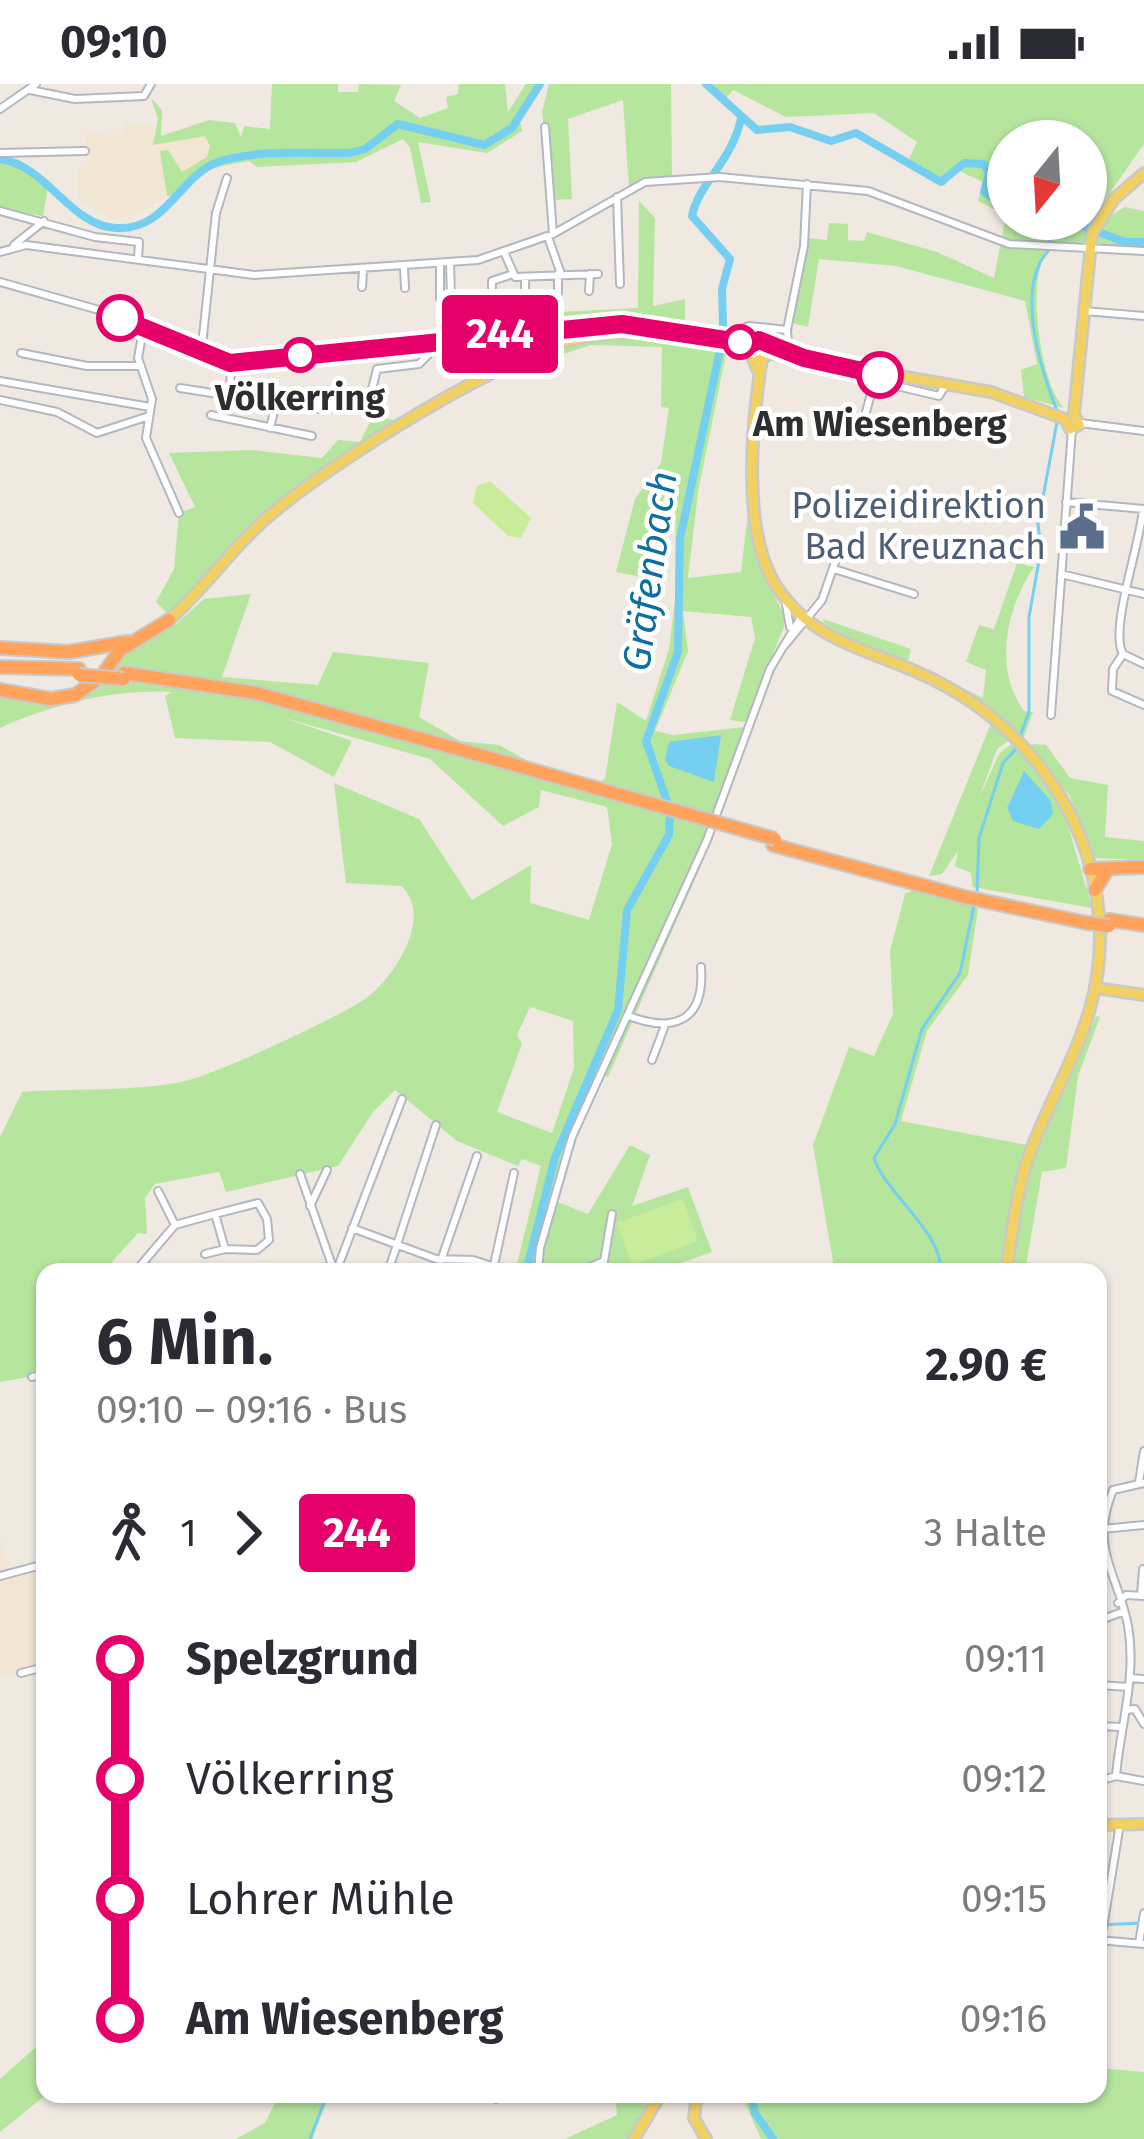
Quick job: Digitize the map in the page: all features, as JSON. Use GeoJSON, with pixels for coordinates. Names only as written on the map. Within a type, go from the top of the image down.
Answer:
{"type":"FeatureCollection","features":[{"type":"Feature","properties":{"kind":"highway"},"geometry":{"type":"LineString","coordinates":[[0,690],[51,699],[75,695],[95,683],[134,640],[169,620]]}},
{"type":"Feature","properties":{"kind":"highway"},"geometry":{"type":"LineString","coordinates":[[0,648],[69,652],[134,640]]}},
{"type":"Feature","properties":{"kind":"highway"},"geometry":{"type":"LineString","coordinates":[[0,670],[124,676],[255,700],[507,765],[966,894],[1144,928]]}},
{"type":"Feature","properties":{"kind":"highway"},"geometry":{"type":"LineString","coordinates":[[1095,890],[1096,871],[1144,867]]}},
{"type":"Feature","properties":{"kind":"main road"},"geometry":{"type":"LineString","coordinates":[[169,620],[245,538],[294,497],[452,397],[543,349],[584,337],[657,333],[702,338],[991,392],[1073,421],[1094,228],[1144,173]]}},
{"type":"Feature","properties":{"kind":"main road"},"geometry":{"type":"LineString","coordinates":[[657,333],[702,338],[738,352],[758,380]]}},
{"type":"Feature","properties":{"kind":"main road"},"geometry":{"type":"LineString","coordinates":[[759,349],[788,347],[804,358]]}},
{"type":"Feature","properties":{"kind":"main road"},"geometry":{"type":"LineString","coordinates":[[758,392],[759,349]]}},
{"type":"Feature","properties":{"kind":"main road"},"geometry":{"type":"LineString","coordinates":[[759,349],[754,489],[763,558],[784,597],[804,619],[837,641],[949,687],[1008,730],[1032,755],[1067,808],[1096,871]]}},
{"type":"Feature","properties":{"kind":"main road"},"geometry":{"type":"LineString","coordinates":[[1008,1263],[1023,1172],[1092,1006],[1095,890]]}},
{"type":"Feature","properties":{"kind":"main road"},"geometry":{"type":"LineString","coordinates":[[1096,987],[1128,993]]}},
{"type":"Feature","properties":{"kind":"main road"},"geometry":{"type":"LineString","coordinates":[[1096,987],[1144,995]]}},
{"type":"Feature","properties":{"kind":"main road"},"geometry":{"type":"LineString","coordinates":[[1092,1006],[1112,993]]}},
{"type":"Feature","properties":{"kind":"main road"},"geometry":{"type":"LineString","coordinates":[[1107,1825],[1144,1824]]}},
{"type":"Feature","properties":{"kind":"main road"},"geometry":{"type":"LineString","coordinates":[[634,2139],[656,2103]]}},
{"type":"Feature","properties":{"kind":"main road"},"geometry":{"type":"LineString","coordinates":[[696,2103],[694,2118],[706,2139]]}},
{"type":"Feature","properties":{"kind":"street"},"geometry":{"type":"LineString","coordinates":[[0,110],[33,87],[94,99],[144,96],[151,84]]}},
{"type":"Feature","properties":{"kind":"street"},"geometry":{"type":"LineString","coordinates":[[544,127],[558,293]]}},
{"type":"Feature","properties":{"kind":"street"},"geometry":{"type":"LineString","coordinates":[[0,153],[85,151]]}},
{"type":"Feature","properties":{"kind":"street"},"geometry":{"type":"LineString","coordinates":[[11,247],[138,258],[254,275],[440,263],[505,252],[551,236],[617,196],[653,181],[720,177],[868,190],[1009,244],[1144,251]]}},
{"type":"Feature","properties":{"kind":"street"},"geometry":{"type":"LineString","coordinates":[[201,356],[219,195],[227,178]]}},
{"type":"Feature","properties":{"kind":"street"},"geometry":{"type":"LineString","coordinates":[[765,329],[771,342],[788,347],[807,184]]}},
{"type":"Feature","properties":{"kind":"street"},"geometry":{"type":"LineString","coordinates":[[617,196],[620,284]]}},
{"type":"Feature","properties":{"kind":"street"},"geometry":{"type":"LineString","coordinates":[[0,211],[95,237],[139,242],[138,258]]}},
{"type":"Feature","properties":{"kind":"street"},"geometry":{"type":"LineString","coordinates":[[0,252],[44,221]]}},
{"type":"Feature","properties":{"kind":"street"},"geometry":{"type":"LineString","coordinates":[[505,252],[510,275]]}},
{"type":"Feature","properties":{"kind":"street"},"geometry":{"type":"LineString","coordinates":[[450,262],[451,298],[466,298]]}},
{"type":"Feature","properties":{"kind":"street"},"geometry":{"type":"LineString","coordinates":[[440,263],[440,299]]}},
{"type":"Feature","properties":{"kind":"street"},"geometry":{"type":"LineString","coordinates":[[404,266],[405,288]]}},
{"type":"Feature","properties":{"kind":"street"},"geometry":{"type":"LineString","coordinates":[[362,287],[363,269]]}},
{"type":"Feature","properties":{"kind":"street"},"geometry":{"type":"LineString","coordinates":[[492,287],[492,281],[510,275],[594,274],[590,291]]}},
{"type":"Feature","properties":{"kind":"street"},"geometry":{"type":"LineString","coordinates":[[524,294],[525,277]]}},
{"type":"Feature","properties":{"kind":"street"},"geometry":{"type":"LineString","coordinates":[[0,282],[106,312],[201,356],[231,363],[428,339],[653,321],[731,334],[749,326],[787,330]]}},
{"type":"Feature","properties":{"kind":"street"},"geometry":{"type":"LineString","coordinates":[[1084,311],[1144,316]]}},
{"type":"Feature","properties":{"kind":"street"},"geometry":{"type":"LineString","coordinates":[[622,324],[702,338]]}},
{"type":"Feature","properties":{"kind":"street"},"geometry":{"type":"LineString","coordinates":[[143,329],[141,366],[151,394],[146,417],[148,446],[179,513]]}},
{"type":"Feature","properties":{"kind":"street"},"geometry":{"type":"LineString","coordinates":[[759,349],[765,329]]}},
{"type":"Feature","properties":{"kind":"street"},"geometry":{"type":"LineString","coordinates":[[540,332],[547,340],[543,349]]}},
{"type":"Feature","properties":{"kind":"street"},"geometry":{"type":"LineString","coordinates":[[550,332],[584,337]]}},
{"type":"Feature","properties":{"kind":"street"},"geometry":{"type":"LineString","coordinates":[[367,409],[373,404],[377,369],[419,364],[428,355],[428,339]]}},
{"type":"Feature","properties":{"kind":"street"},"geometry":{"type":"LineString","coordinates":[[21,353],[87,366],[141,366]]}},
{"type":"Feature","properties":{"kind":"street"},"geometry":{"type":"LineString","coordinates":[[230,393],[231,363]]}},
{"type":"Feature","properties":{"kind":"street"},"geometry":{"type":"LineString","coordinates":[[0,381],[150,407]]}},
{"type":"Feature","properties":{"kind":"street"},"geometry":{"type":"LineString","coordinates":[[863,423],[872,390],[880,382],[939,396],[945,386]]}},
{"type":"Feature","properties":{"kind":"street"},"geometry":{"type":"LineString","coordinates":[[180,388],[276,403],[346,407]]}},
{"type":"Feature","properties":{"kind":"street"},"geometry":{"type":"LineString","coordinates":[[0,400],[56,412],[97,434],[146,417]]}},
{"type":"Feature","properties":{"kind":"street"},"geometry":{"type":"LineString","coordinates":[[269,428],[276,403]]}},
{"type":"Feature","properties":{"kind":"street"},"geometry":{"type":"LineString","coordinates":[[211,415],[312,436]]}},
{"type":"Feature","properties":{"kind":"street"},"geometry":{"type":"LineString","coordinates":[[1051,715],[1073,421],[1144,430]]}},
{"type":"Feature","properties":{"kind":"street"},"geometry":{"type":"LineString","coordinates":[[1066,502],[1143,509],[1141,555],[1127,589],[1117,638],[1123,654],[1144,664]]}},
{"type":"Feature","properties":{"kind":"street"},"geometry":{"type":"LineString","coordinates":[[539,1263],[568,1147],[707,840],[775,659],[790,631],[822,600],[840,548]]}},
{"type":"Feature","properties":{"kind":"street"},"geometry":{"type":"LineString","coordinates":[[834,569],[914,594]]}},
{"type":"Feature","properties":{"kind":"street"},"geometry":{"type":"LineString","coordinates":[[1060,574],[1144,594]]}},
{"type":"Feature","properties":{"kind":"street"},"geometry":{"type":"LineString","coordinates":[[784,597],[790,631]]}},
{"type":"Feature","properties":{"kind":"street"},"geometry":{"type":"LineString","coordinates":[[775,659],[804,619]]}},
{"type":"Feature","properties":{"kind":"street"},"geometry":{"type":"LineString","coordinates":[[1123,654],[1113,669],[1112,691],[1144,706]]}},
{"type":"Feature","properties":{"kind":"street"},"geometry":{"type":"LineString","coordinates":[[652,1060],[664,1028],[689,1013],[701,967]]}},
{"type":"Feature","properties":{"kind":"street"},"geometry":{"type":"LineString","coordinates":[[629,1016],[664,1028]]}},
{"type":"Feature","properties":{"kind":"street"},"geometry":{"type":"LineString","coordinates":[[338,1263],[402,1099]]}},
{"type":"Feature","properties":{"kind":"street"},"geometry":{"type":"LineString","coordinates":[[391,1263],[436,1125]]}},
{"type":"Feature","properties":{"kind":"street"},"geometry":{"type":"LineString","coordinates":[[443,1263],[451,1222],[477,1156]]}},
{"type":"Feature","properties":{"kind":"street"},"geometry":{"type":"LineString","coordinates":[[309,1209],[327,1170]]}},
{"type":"Feature","properties":{"kind":"street"},"geometry":{"type":"LineString","coordinates":[[494,1263],[514,1173]]}},
{"type":"Feature","properties":{"kind":"street"},"geometry":{"type":"LineString","coordinates":[[300,1174],[331,1263]]}},
{"type":"Feature","properties":{"kind":"street"},"geometry":{"type":"LineString","coordinates":[[158,1191],[176,1225]]}},
{"type":"Feature","properties":{"kind":"street"},"geometry":{"type":"LineString","coordinates":[[143,1263],[176,1225],[258,1203],[267,1219],[264,1247],[205,1254]]}},
{"type":"Feature","properties":{"kind":"street"},"geometry":{"type":"LineString","coordinates":[[215,1214],[225,1249]]}},
{"type":"Feature","properties":{"kind":"street"},"geometry":{"type":"LineString","coordinates":[[599,1263],[604,1261],[612,1214]]}},
{"type":"Feature","properties":{"kind":"street"},"geometry":{"type":"LineString","coordinates":[[352,1228],[445,1259],[478,1263]]}},
{"type":"Feature","properties":{"kind":"street"},"geometry":{"type":"LineString","coordinates":[[32,1377],[36,1376]]}},
{"type":"Feature","properties":{"kind":"street"},"geometry":{"type":"LineString","coordinates":[[1107,1511],[1113,1490],[1142,1482],[1144,1450]]}},
{"type":"Feature","properties":{"kind":"street"},"geometry":{"type":"LineString","coordinates":[[1107,1529],[1144,1525]]}},
{"type":"Feature","properties":{"kind":"street"},"geometry":{"type":"LineString","coordinates":[[1107,1551],[1129,1640],[1130,1710],[1120,1727],[1117,1777]]}},
{"type":"Feature","properties":{"kind":"street"},"geometry":{"type":"LineString","coordinates":[[1,1580],[36,1567]]}},
{"type":"Feature","properties":{"kind":"street"},"geometry":{"type":"LineString","coordinates":[[1115,1618],[1126,1595],[1143,1596],[1143,1569]]}},
{"type":"Feature","properties":{"kind":"street"},"geometry":{"type":"LineString","coordinates":[[1107,1619],[1128,1625]]}},
{"type":"Feature","properties":{"kind":"street"},"geometry":{"type":"LineString","coordinates":[[1129,1640],[1144,1642]]}},
{"type":"Feature","properties":{"kind":"street"},"geometry":{"type":"LineString","coordinates":[[21,1673],[36,1669]]}},
{"type":"Feature","properties":{"kind":"street"},"geometry":{"type":"LineString","coordinates":[[1107,1686],[1129,1687],[1144,1679]]}},
{"type":"Feature","properties":{"kind":"street"},"geometry":{"type":"LineString","coordinates":[[1130,1710],[1144,1724]]}},
{"type":"Feature","properties":{"kind":"street"},"geometry":{"type":"LineString","coordinates":[[1107,1726],[1120,1727]]}},
{"type":"Feature","properties":{"kind":"street"},"geometry":{"type":"LineString","coordinates":[[1107,1779],[1144,1780]]}},
{"type":"Feature","properties":{"kind":"street"},"geometry":{"type":"LineString","coordinates":[[1107,1902],[1120,1824]]}},
{"type":"Feature","properties":{"kind":"street"},"geometry":{"type":"LineString","coordinates":[[1107,1941],[1141,1943],[1142,1920]]}},
{"type":"Feature","properties":{"kind":"shaded area"},"geometry":{"type":"Polygon","coordinates":[[[210,122],[225,158],[138,214],[112,219],[78,199],[78,168],[87,167],[86,134],[123,135],[124,123],[153,125],[154,147],[210,122]]]}},
{"type":"Feature","properties":{"kind":"shaded area"},"geometry":{"type":"Polygon","coordinates":[[[0,1540],[8,1569],[36,1562],[36,1669],[0,1676],[0,1540]]]}},
{"type":"Feature","properties":{"kind":"green space"},"geometry":{"type":"Polygon","coordinates":[[[272,84],[338,84],[338,92],[358,92],[359,84],[401,85],[394,101],[420,118],[448,108],[446,97],[458,94],[459,84],[505,84],[508,112],[526,84],[543,84],[520,121],[522,131],[487,153],[418,142],[431,202],[421,203],[410,147],[403,139],[356,162],[257,167],[249,161],[221,166],[197,178],[185,193],[167,196],[160,151],[168,150],[182,172],[207,157],[210,146],[205,136],[153,145],[158,119],[151,98],[162,110],[161,136],[209,120],[235,123],[241,137],[244,126],[270,129],[272,84]]]}},
{"type":"Feature","properties":{"kind":"green space"},"geometry":{"type":"Polygon","coordinates":[[[549,84],[671,84],[672,180],[648,180],[629,188],[623,100],[568,119],[572,199],[553,200],[542,112],[549,84]]]}},
{"type":"Feature","properties":{"kind":"green space"},"geometry":{"type":"Polygon","coordinates":[[[711,84],[1144,84],[1144,144],[1107,197],[1107,120],[987,120],[987,206],[978,201],[983,182],[957,170],[944,186],[906,166],[917,142],[874,113],[786,117],[733,90],[726,98],[711,84]]]}},
{"type":"Feature","properties":{"kind":"green space"},"geometry":{"type":"Polygon","coordinates":[[[0,162],[28,170],[48,187],[43,216],[0,209],[0,162]]]}},
{"type":"Feature","properties":{"kind":"green space"},"geometry":{"type":"Polygon","coordinates":[[[639,201],[655,218],[653,306],[685,299],[685,322],[632,316],[559,325],[559,312],[638,308],[639,201]]]}},
{"type":"Feature","properties":{"kind":"green space"},"geometry":{"type":"Polygon","coordinates":[[[1125,207],[1144,211],[1144,248],[1095,243],[1107,240],[1107,217],[1125,207]]]}},
{"type":"Feature","properties":{"kind":"green space"},"geometry":{"type":"Polygon","coordinates":[[[829,223],[848,224],[848,240],[864,241],[867,232],[937,252],[994,278],[1001,240],[1088,240],[1056,242],[1044,258],[1038,281],[1040,342],[1050,382],[1064,408],[1024,397],[1021,370],[1037,364],[1025,301],[896,266],[819,259],[808,327],[792,323],[808,238],[827,240],[829,223]]]}},
{"type":"Feature","properties":{"kind":"green space"},"geometry":{"type":"Polygon","coordinates":[[[630,338],[682,342],[726,354],[698,492],[688,578],[741,572],[748,513],[760,568],[784,615],[784,627],[745,722],[730,720],[755,638],[751,617],[683,611],[688,651],[655,731],[673,735],[745,727],[707,832],[713,838],[608,1077],[601,1074],[569,1135],[550,1199],[588,1214],[630,1145],[650,1155],[632,1206],[688,1187],[712,1252],[681,1263],[517,1263],[541,1166],[522,1159],[518,1166],[457,1141],[395,1090],[373,1112],[338,1166],[226,1192],[219,1172],[155,1184],[145,1198],[147,1234],[138,1233],[111,1263],[36,1263],[36,1376],[0,1382],[0,1137],[22,1092],[147,1087],[201,1076],[362,1001],[385,980],[406,948],[414,914],[401,886],[346,883],[334,783],[419,819],[472,900],[531,865],[530,903],[589,920],[612,844],[607,807],[541,790],[539,807],[503,826],[430,759],[281,717],[352,741],[334,777],[270,742],[175,738],[165,696],[172,692],[84,700],[0,728],[0,691],[66,700],[121,651],[173,627],[204,599],[251,594],[222,677],[318,685],[333,652],[429,663],[419,717],[460,741],[499,745],[542,769],[598,783],[605,779],[617,702],[646,721],[669,649],[675,600],[676,486],[670,484],[649,531],[642,577],[616,572],[635,499],[661,463],[669,408],[661,407],[662,347],[591,345],[524,367],[522,362],[591,341],[630,338]],[[530,1007],[517,1035],[522,1044],[497,1112],[552,1133],[574,1068],[573,1021],[530,1007]]]}},
{"type":"Feature","properties":{"kind":"green space"},"geometry":{"type":"Polygon","coordinates":[[[374,414],[402,423],[256,519],[168,614],[156,602],[174,569],[179,513],[195,507],[169,453],[251,450],[322,458],[338,440],[360,442],[374,414]]]}},
{"type":"Feature","properties":{"kind":"green space"},"geometry":{"type":"Polygon","coordinates":[[[490,481],[531,518],[521,538],[508,536],[473,503],[477,486],[490,481]]]}},
{"type":"Feature","properties":{"kind":"green space"},"geometry":{"type":"Polygon","coordinates":[[[1017,563],[1034,567],[1016,602],[1007,640],[1006,659],[1015,695],[1024,711],[1033,712],[1023,739],[948,682],[858,646],[824,623],[823,619],[911,649],[908,662],[983,698],[986,670],[966,662],[979,625],[994,629],[1017,563]]]}},
{"type":"Feature","properties":{"kind":"green space"},"geometry":{"type":"Polygon","coordinates":[[[992,721],[1011,739],[997,749],[979,798],[999,754],[1014,742],[1063,808],[1092,908],[973,887],[971,873],[955,866],[958,851],[942,874],[929,876],[992,721]]]}},
{"type":"Feature","properties":{"kind":"green space"},"geometry":{"type":"Polygon","coordinates":[[[1046,745],[1070,778],[1108,785],[1105,837],[1144,841],[1144,860],[1094,858],[1070,796],[1030,747],[1046,745]]]}},
{"type":"Feature","properties":{"kind":"green space"},"geometry":{"type":"Polygon","coordinates":[[[913,890],[978,908],[968,975],[927,1031],[901,1121],[1027,1145],[1014,1183],[1001,1263],[833,1262],[813,1145],[849,1047],[874,1056],[893,1014],[890,951],[905,894],[913,890]]]}},
{"type":"Feature","properties":{"kind":"green space"},"geometry":{"type":"Polygon","coordinates":[[[1096,1016],[1100,1017],[1078,1076],[1066,1168],[1042,1172],[1027,1263],[1012,1263],[1029,1166],[1096,1016]]]}},
{"type":"Feature","properties":{"kind":"green space"},"geometry":{"type":"Polygon","coordinates":[[[683,1199],[698,1241],[631,1263],[617,1223],[683,1199]]]}},
{"type":"Feature","properties":{"kind":"green space"},"geometry":{"type":"Polygon","coordinates":[[[36,2047],[36,2103],[0,2132],[0,2079],[36,2047]]]}},
{"type":"Feature","properties":{"kind":"green space"},"geometry":{"type":"Polygon","coordinates":[[[1107,2069],[1144,2072],[1144,2139],[761,2139],[745,2103],[1107,2103],[1107,2069]]]}},
{"type":"Feature","properties":{"kind":"green space"},"geometry":{"type":"Polygon","coordinates":[[[275,2103],[326,2103],[312,2139],[236,2139],[265,2123],[275,2103]]]}},
{"type":"Feature","properties":{"kind":"green space"},"geometry":{"type":"Polygon","coordinates":[[[616,2103],[651,2103],[630,2139],[565,2139],[617,2115],[616,2103]]]}},
{"type":"Feature","properties":{"kind":"water"},"geometry":{"type":"Polygon","coordinates":[[[721,735],[714,782],[669,766],[665,759],[669,742],[721,735]]]}},
{"type":"Feature","properties":{"kind":"water"},"geometry":{"type":"Polygon","coordinates":[[[1024,771],[1051,801],[1053,814],[1039,829],[1013,821],[1007,808],[1024,771]]]}},
{"type":"Feature","properties":{"kind":"waterway"},"geometry":{"type":"LineString","coordinates":[[0,159],[32,172],[85,217],[116,228],[134,227],[161,212],[207,168],[236,157],[350,153],[365,149],[398,124],[484,145],[512,128],[540,84]]}},
{"type":"Feature","properties":{"kind":"waterway"},"geometry":{"type":"LineString","coordinates":[[706,84],[757,130],[790,127],[831,141],[856,133],[941,182],[964,163],[984,164],[987,169]]}},
{"type":"Feature","properties":{"kind":"waterway","name":"Gräfenbach"},"geometry":{"type":"LineString","coordinates":[[723,326],[722,289],[730,259],[692,216],[730,149],[741,119]]}},
{"type":"Feature","properties":{"kind":"waterway"},"geometry":{"type":"LineString","coordinates":[[987,181],[987,194]]}},
{"type":"Feature","properties":{"kind":"waterway"},"geometry":{"type":"LineString","coordinates":[[1107,235],[1144,242]]}},
{"type":"Feature","properties":{"kind":"waterway"},"geometry":{"type":"LineString","coordinates":[[1049,240],[1050,249],[1039,264],[1032,304],[1043,371],[1056,408]]}},
{"type":"Feature","properties":{"kind":"waterway","name":"Gräfenbach"},"geometry":{"type":"LineString","coordinates":[[528,1263],[555,1157],[618,1010],[627,910],[669,835],[670,810],[646,741],[678,652],[680,539],[720,350]]}},
{"type":"Feature","properties":{"kind":"waterway"},"geometry":{"type":"LineString","coordinates":[[977,892],[979,838],[1003,763],[1015,750],[1029,712],[1029,617],[1041,549],[1038,524],[1057,422]]}},
{"type":"Feature","properties":{"kind":"waterway"},"geometry":{"type":"LineString","coordinates":[[939,1263],[925,1230],[874,1158],[895,1124],[922,1029],[960,973],[975,901]]}},
{"type":"Feature","properties":{"kind":"waterway"},"geometry":{"type":"LineString","coordinates":[[1107,1925],[1142,1923]]}},
{"type":"Feature","properties":{"kind":"waterway"},"geometry":{"type":"LineString","coordinates":[[310,2139],[324,2103]]}},
{"type":"Feature","properties":{"kind":"waterway","name":"Gräfenbach"},"geometry":{"type":"LineString","coordinates":[[753,2103],[773,2139]]}},
{"type":"Feature","properties":{"kind":"bus line","name":"244"},"geometry":{"type":"LineString","coordinates":[[120,318],[201,356],[230,363],[412,340],[639,324],[751,344],[759,340],[804,358],[880,375]]}},
{"type":"Feature","properties":{"kind":"place","name":"Völkerring"},"geometry":{"type":"Point","coordinates":[300,355]}},
{"type":"Feature","properties":{"kind":"place","name":"Am Wiesenberg"},"geometry":{"type":"Point","coordinates":[880,375]}},
{"type":"Feature","properties":{"kind":"place","name":"Polizeidirektion Bad Kreuznach"},"geometry":{"type":"Point","coordinates":[1082,527]}}]}
